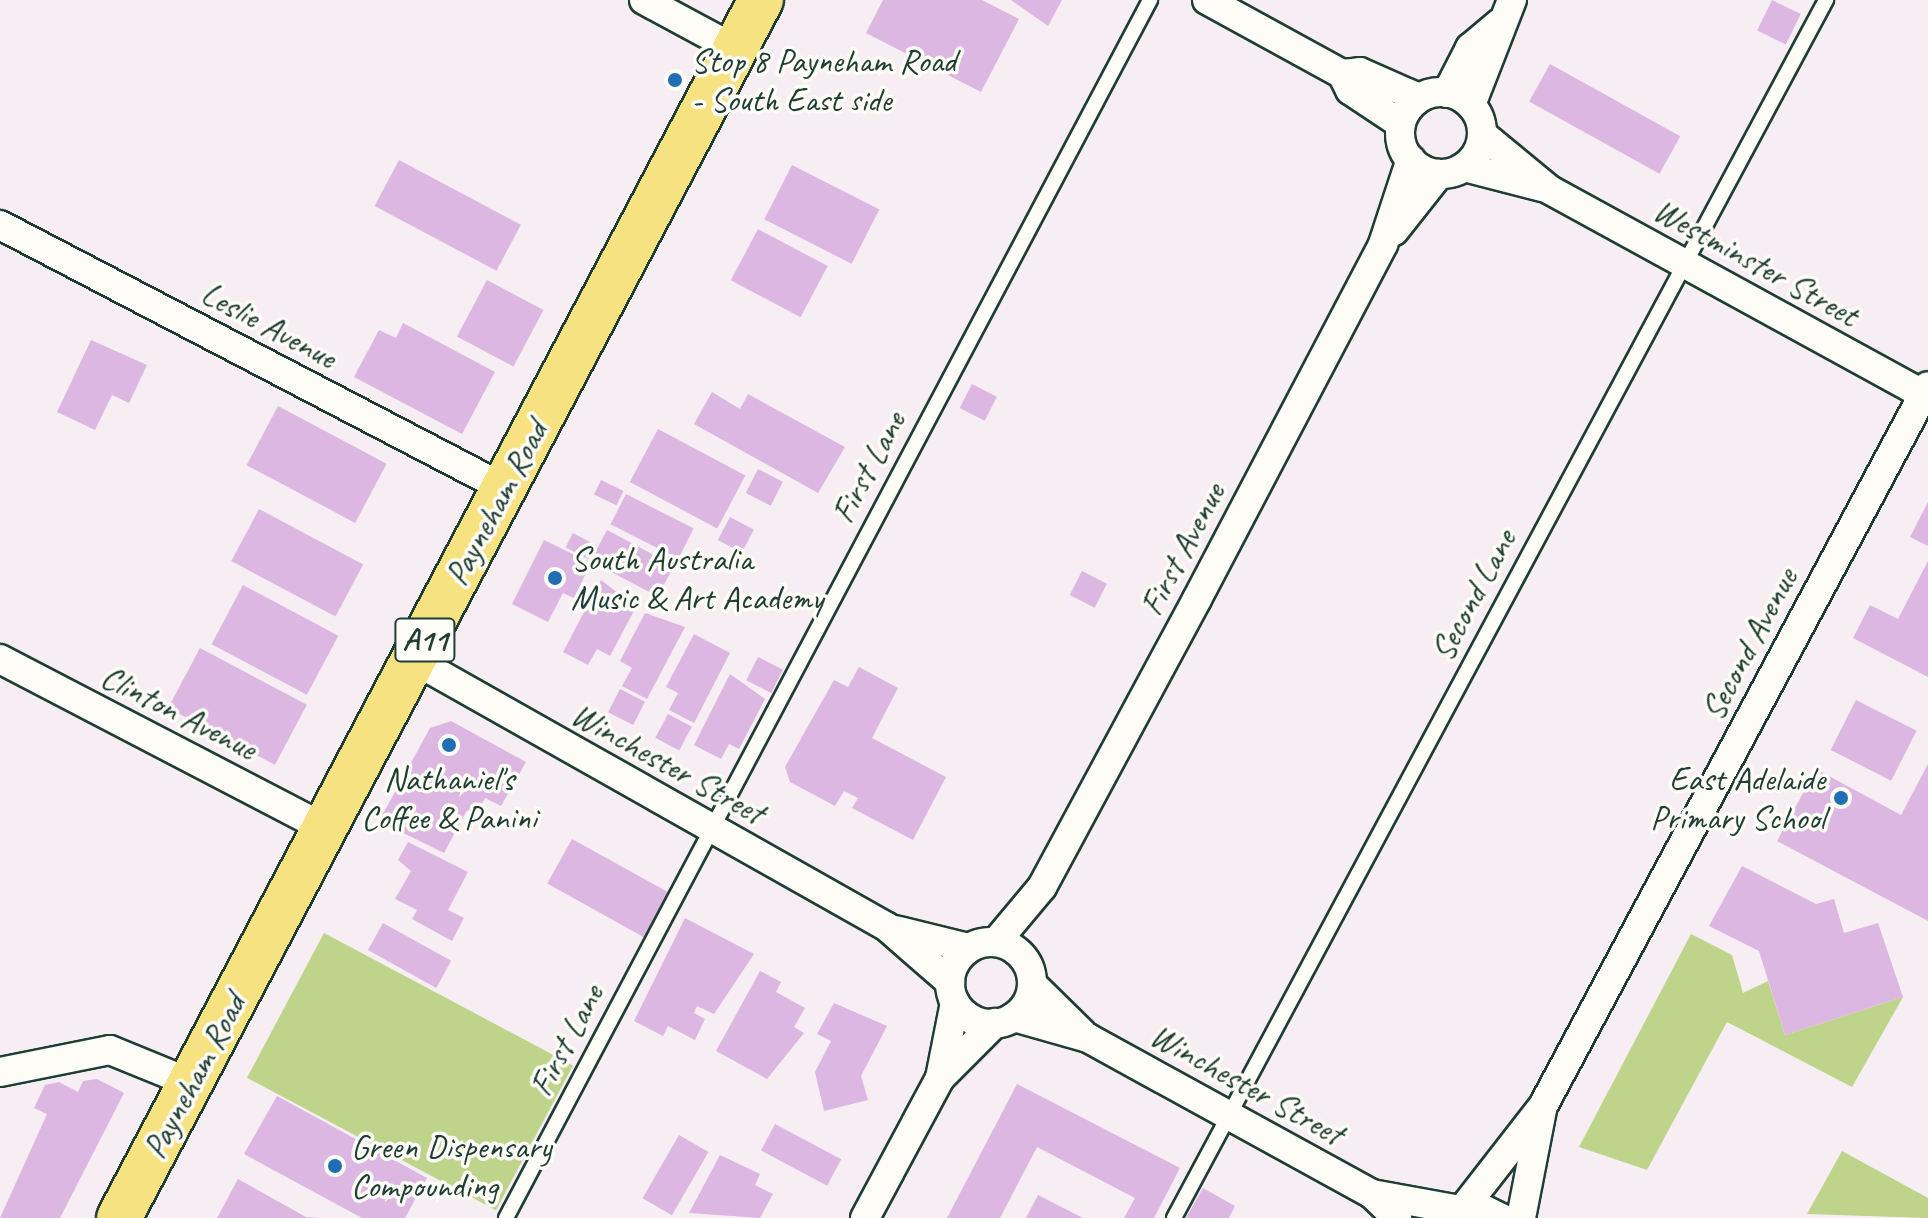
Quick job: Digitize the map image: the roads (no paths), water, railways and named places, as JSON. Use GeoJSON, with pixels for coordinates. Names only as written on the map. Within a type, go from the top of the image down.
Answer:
{"type":"FeatureCollection","features":[{"type":"Feature","properties":{"kind":"main road","name":"Payneham Road"},"geometry":{"type":"LineString","coordinates":[[119,1218],[761,0]]}},
{"type":"Feature","properties":{"kind":"street"},"geometry":{"type":"LineString","coordinates":[[644,0],[735,49]]}},
{"type":"Feature","properties":{"kind":"street"},"geometry":{"type":"LineString","coordinates":[[1207,0],[1342,74],[1350,90],[1401,124],[1411,159],[1452,170],[1482,134],[1459,99],[1470,48],[1506,12]]}},
{"type":"Feature","properties":{"kind":"street"},"geometry":{"type":"LineString","coordinates":[[1342,74],[1360,72],[1419,98],[1459,99]]}},
{"type":"Feature","properties":{"kind":"street"},"geometry":{"type":"LineString","coordinates":[[1401,124],[1419,98]]}},
{"type":"Feature","properties":{"kind":"street","name":"Westminster Street"},"geometry":{"type":"LineString","coordinates":[[1482,134],[1550,190],[1926,392]]}},
{"type":"Feature","properties":{"kind":"street","name":"First Avenue"},"geometry":{"type":"LineString","coordinates":[[996,942],[1042,887],[1383,244],[1411,159]]}},
{"type":"Feature","properties":{"kind":"street","name":"Westminster Street"},"geometry":{"type":"LineString","coordinates":[[1452,170],[1550,190]]}},
{"type":"Feature","properties":{"kind":"street","name":"First Avenue"},"geometry":{"type":"LineString","coordinates":[[1383,244],[1452,170]]}},
{"type":"Feature","properties":{"kind":"street","name":"Leslie Avenue"},"geometry":{"type":"LineString","coordinates":[[0,225],[504,488]]}},
{"type":"Feature","properties":{"kind":"street","name":"Second Avenue"},"geometry":{"type":"LineString","coordinates":[[1456,1213],[1543,1106],[1926,392]]}},
{"type":"Feature","properties":{"kind":"street","name":"Clinton Avenue"},"geometry":{"type":"LineString","coordinates":[[0,659],[325,828]]}},
{"type":"Feature","properties":{"kind":"street","name":"Winchester Street"},"geometry":{"type":"LineString","coordinates":[[414,660],[887,927],[969,948]]}},
{"type":"Feature","properties":{"kind":"street","name":"First Avenue"},"geometry":{"type":"LineString","coordinates":[[1028,972],[1042,887]]}},
{"type":"Feature","properties":{"kind":"street","name":"Winchester Street"},"geometry":{"type":"LineString","coordinates":[[887,927],[952,992]]}},
{"type":"Feature","properties":{"kind":"street"},"geometry":{"type":"LineString","coordinates":[[865,1218],[940,1078],[1005,1020],[1028,972],[996,942],[969,948],[952,992],[940,1078]]}},
{"type":"Feature","properties":{"kind":"street","name":"Winchester Street"},"geometry":{"type":"LineString","coordinates":[[1028,972],[1088,1038]]}},
{"type":"Feature","properties":{"kind":"street"},"geometry":{"type":"LineString","coordinates":[[952,992],[965,1015],[1005,1020]]}},
{"type":"Feature","properties":{"kind":"street","name":"Winchester Street"},"geometry":{"type":"LineString","coordinates":[[1005,1020],[1088,1038],[1372,1194],[1397,1218]]}},
{"type":"Feature","properties":{"kind":"street"},"geometry":{"type":"LineString","coordinates":[[0,1072],[110,1050],[191,1083]]}},
{"type":"Feature","properties":{"kind":"street","name":"Second Avenue"},"geometry":{"type":"LineString","coordinates":[[1521,1218],[1543,1106]]}},
{"type":"Feature","properties":{"kind":"street","name":"Winchester Street"},"geometry":{"type":"LineString","coordinates":[[1372,1194],[1456,1213],[1479,1207],[1502,1218]]}},
{"type":"Feature","properties":{"kind":"lane","name":"First Lane"},"geometry":{"type":"LineString","coordinates":[[506,1218],[1150,0]]}},
{"type":"Feature","properties":{"kind":"lane","name":"Second Lane"},"geometry":{"type":"LineString","coordinates":[[1174,1218],[1826,0]]}},
{"type":"Feature","properties":{"kind":"place","name":"Stop 8 Payneham Road - South East side"},"geometry":{"type":"Point","coordinates":[675,80]}},
{"type":"Feature","properties":{"kind":"place","name":"South Australia Music & Art Academy"},"geometry":{"type":"Point","coordinates":[555,578]}},
{"type":"Feature","properties":{"kind":"place","name":"Nathaniel's Coffee & Panini"},"geometry":{"type":"Point","coordinates":[449,745]}},
{"type":"Feature","properties":{"kind":"place","name":"East Adelaide Primary School"},"geometry":{"type":"Point","coordinates":[1841,798]}},
{"type":"Feature","properties":{"kind":"place","name":"Green Dispensary Compounding"},"geometry":{"type":"Point","coordinates":[335,1166]}}]}
